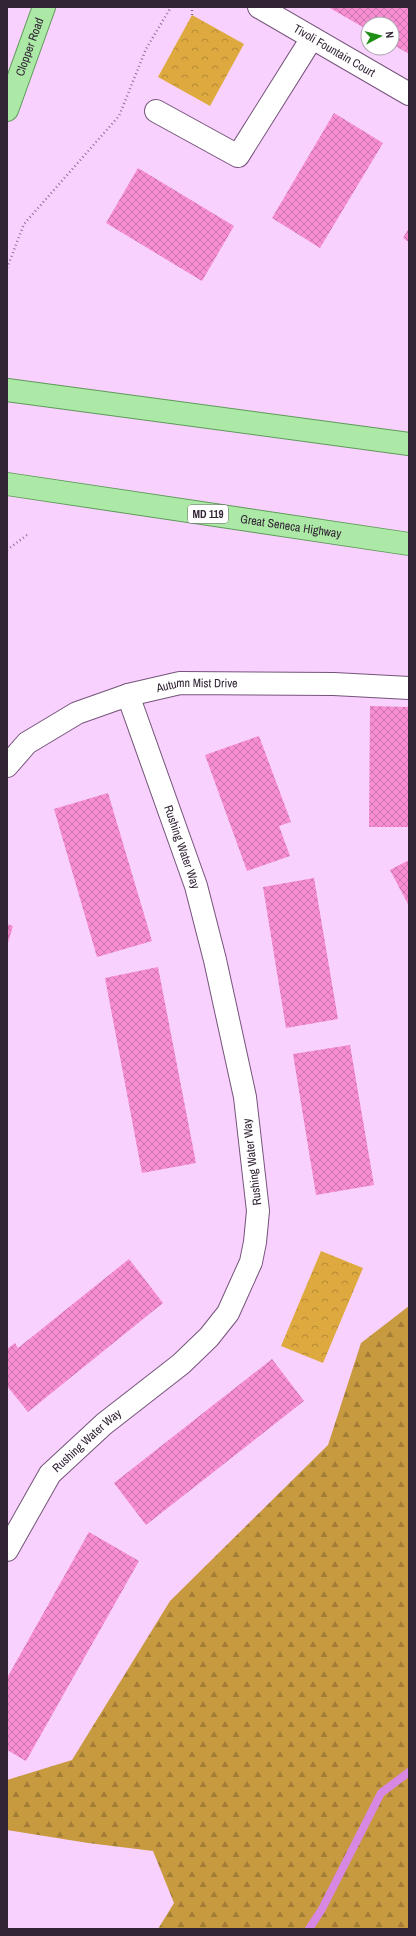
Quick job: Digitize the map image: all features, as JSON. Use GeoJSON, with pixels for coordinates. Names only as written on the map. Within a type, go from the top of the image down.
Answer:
{"type":"FeatureCollection","features":[{"type":"Feature","properties":{"kind":"main road","name":"Clopper Road"},"geometry":{"type":"LineString","coordinates":[[7,110],[44,7]]}},
{"type":"Feature","properties":{"kind":"main road"},"geometry":{"type":"LineString","coordinates":[[7,390],[409,444]]}},
{"type":"Feature","properties":{"kind":"main road","name":"Great Seneca Highway"},"geometry":{"type":"LineString","coordinates":[[7,484],[409,544]]}},
{"type":"Feature","properties":{"kind":"street","name":"Tivoli Fountain Court"},"geometry":{"type":"LineString","coordinates":[[259,7],[409,94]]}},
{"type":"Feature","properties":{"kind":"street"},"geometry":{"type":"LineString","coordinates":[[156,111],[238,156],[312,38]]}},
{"type":"Feature","properties":{"kind":"street","name":"Autumn Mist Drive"},"geometry":{"type":"LineString","coordinates":[[7,766],[27,743],[77,713],[128,695],[180,683],[334,684],[409,688]]}},
{"type":"Feature","properties":{"kind":"street","name":"Rushing Water Way"},"geometry":{"type":"LineString","coordinates":[[7,1550],[50,1474],[104,1424],[181,1364],[209,1337],[228,1313],[251,1262],[255,1242],[258,1211],[245,1097],[215,960],[196,886],[128,695]]}},
{"type":"Feature","properties":{"kind":"path"},"geometry":{"type":"LineString","coordinates":[[7,268],[24,224],[120,116],[146,49],[171,7]]}},
{"type":"Feature","properties":{"kind":"path"},"geometry":{"type":"LineString","coordinates":[[192,7],[192,15]]}},
{"type":"Feature","properties":{"kind":"path"},"geometry":{"type":"LineString","coordinates":[[7,550],[27,535]]}},
{"type":"Feature","properties":{"kind":"green space"},"geometry":{"type":"Polygon","coordinates":[[[192,15],[244,44],[210,106],[158,77],[192,15]]]}},
{"type":"Feature","properties":{"kind":"green space"},"geometry":{"type":"Polygon","coordinates":[[[321,1251],[363,1268],[323,1363],[281,1346],[321,1251]]]}},
{"type":"Feature","properties":{"kind":"green space"},"geometry":{"type":"Polygon","coordinates":[[[409,1306],[409,1929],[158,1929],[174,1903],[153,1851],[88,1843],[7,1830],[7,1780],[72,1760],[170,1601],[328,1445],[361,1343],[409,1306]]]}},
{"type":"Feature","properties":{"kind":"building"},"geometry":{"type":"Polygon","coordinates":[[[328,7],[409,7],[409,54],[400,49],[400,16],[360,16],[360,25],[328,7]]]}},
{"type":"Feature","properties":{"kind":"building"},"geometry":{"type":"Polygon","coordinates":[[[334,113],[383,143],[320,248],[272,218],[334,113]]]}},
{"type":"Feature","properties":{"kind":"building"},"geometry":{"type":"Polygon","coordinates":[[[138,168],[234,226],[202,281],[106,223],[138,168]]]}},
{"type":"Feature","properties":{"kind":"building"},"geometry":{"type":"Polygon","coordinates":[[[409,228],[409,242],[403,238],[409,228]]]}},
{"type":"Feature","properties":{"kind":"building"},"geometry":{"type":"Polygon","coordinates":[[[370,706],[409,707],[409,827],[369,827],[370,706]]]}},
{"type":"Feature","properties":{"kind":"building"},"geometry":{"type":"Polygon","coordinates":[[[259,736],[291,822],[279,826],[290,856],[247,871],[205,755],[259,736]]]}},
{"type":"Feature","properties":{"kind":"building"},"geometry":{"type":"Polygon","coordinates":[[[108,793],[152,941],[97,957],[54,809],[108,793]]]}},
{"type":"Feature","properties":{"kind":"building"},"geometry":{"type":"Polygon","coordinates":[[[409,860],[409,906],[390,870],[409,860]]]}},
{"type":"Feature","properties":{"kind":"building"},"geometry":{"type":"Polygon","coordinates":[[[314,878],[338,1019],[286,1028],[263,887],[314,878]]]}},
{"type":"Feature","properties":{"kind":"building"},"geometry":{"type":"Polygon","coordinates":[[[7,924],[13,926],[7,946],[7,924]]]}},
{"type":"Feature","properties":{"kind":"building"},"geometry":{"type":"Polygon","coordinates":[[[158,967],[196,1163],[142,1173],[105,978],[158,967]]]}},
{"type":"Feature","properties":{"kind":"building"},"geometry":{"type":"Polygon","coordinates":[[[350,1045],[374,1185],[316,1195],[293,1054],[350,1045]]]}},
{"type":"Feature","properties":{"kind":"building"},"geometry":{"type":"Polygon","coordinates":[[[129,1259],[163,1303],[28,1412],[7,1386],[7,1349],[15,1343],[18,1348],[129,1259]]]}},
{"type":"Feature","properties":{"kind":"building"},"geometry":{"type":"Polygon","coordinates":[[[272,1359],[304,1401],[146,1525],[114,1483],[272,1359]]]}},
{"type":"Feature","properties":{"kind":"building"},"geometry":{"type":"Polygon","coordinates":[[[89,1532],[139,1561],[26,1761],[7,1750],[7,1678],[89,1532]]]}},
{"type":"Feature","properties":{"kind":"waterway"},"geometry":{"type":"LineString","coordinates":[[309,1929],[322,1909],[381,1793],[409,1772]]}}]}
